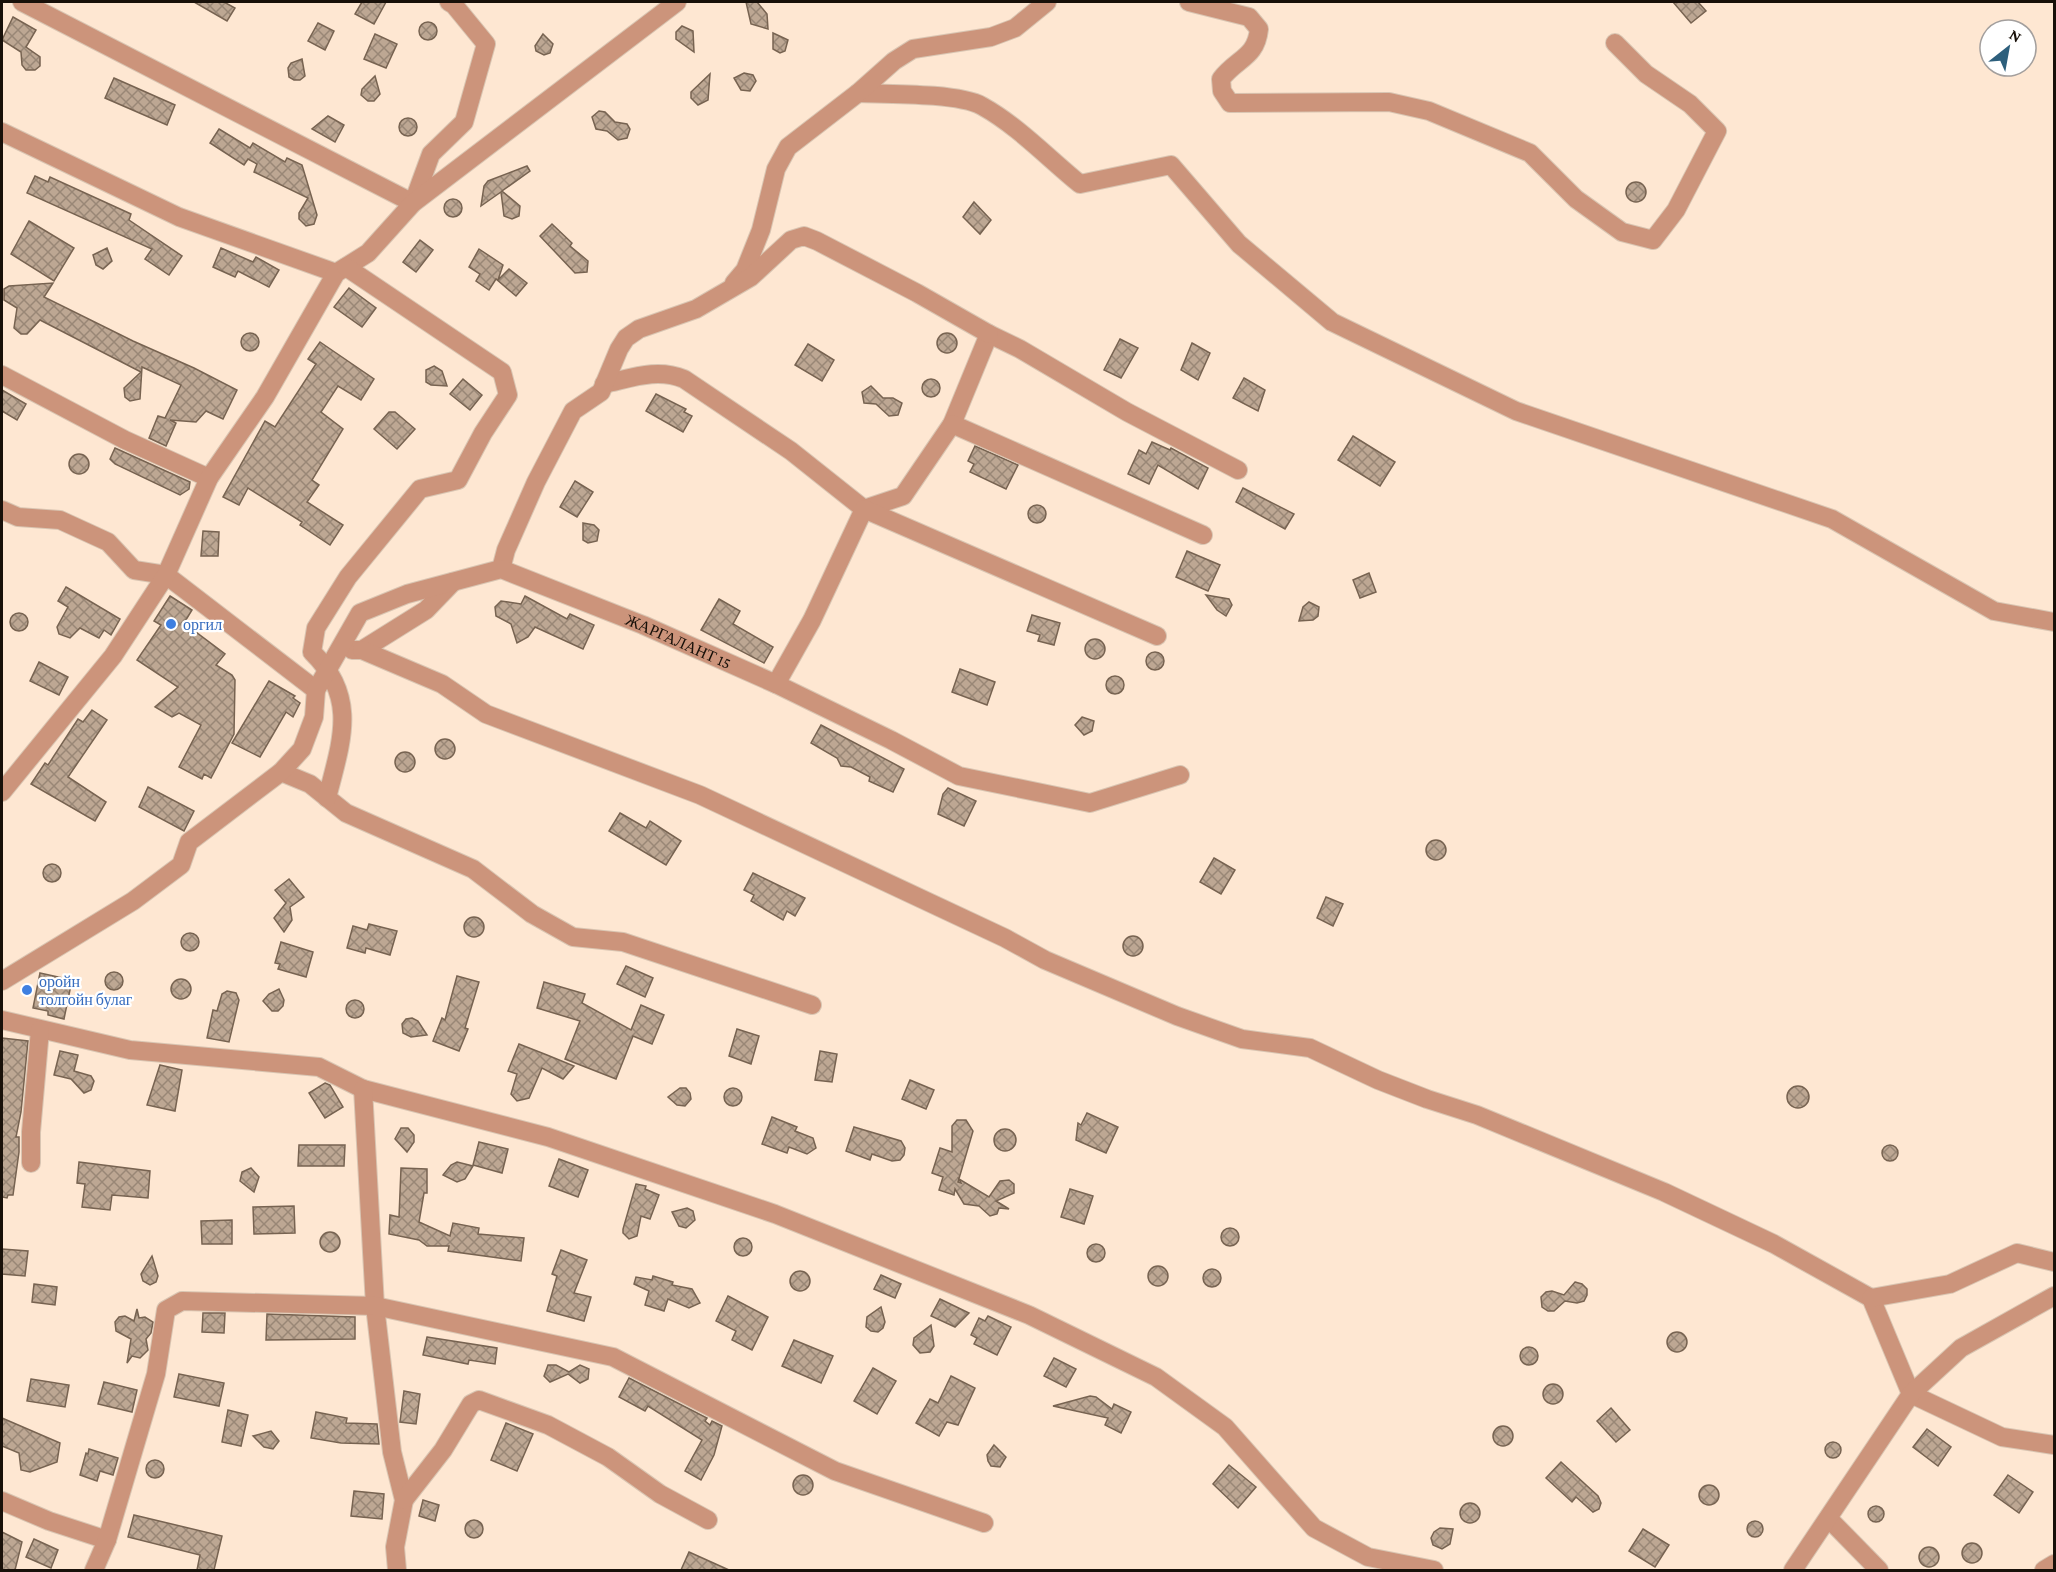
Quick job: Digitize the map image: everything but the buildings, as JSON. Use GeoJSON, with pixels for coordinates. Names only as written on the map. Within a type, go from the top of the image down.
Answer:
{"type":"FeatureCollection","features":[{"type":"Feature","properties":{"kind":"street"},"geometry":{"type":"LineString","coordinates":[[22,2],[413,203]]}},
{"type":"Feature","properties":{"kind":"street"},"geometry":{"type":"LineString","coordinates":[[413,203],[431,154],[464,122],[486,44],[454,4],[448,2]]}},
{"type":"Feature","properties":{"kind":"street"},"geometry":{"type":"LineString","coordinates":[[2,792],[113,656],[166,575],[209,478],[265,397],[341,270],[368,253],[413,203],[677,2]]}},
{"type":"Feature","properties":{"kind":"street"},"geometry":{"type":"LineString","coordinates":[[729,288],[745,270],[761,230],[776,169],[788,147],[858,93],[894,61],[913,49],[991,37],[1015,28],[1047,2]]}},
{"type":"Feature","properties":{"kind":"street"},"geometry":{"type":"LineString","coordinates":[[1189,2],[1249,18],[1259,29],[1258,43],[1245,59],[1230,67],[1221,79],[1222,91],[1230,103],[1389,102],[1429,111],[1530,153],[1576,200],[1622,232],[1653,240],[1676,210],[1717,131],[1690,104],[1646,74],[1615,44]]}},
{"type":"Feature","properties":{"kind":"street"},"geometry":{"type":"LineString","coordinates":[[858,93],[932,96],[980,104],[1012,126],[1080,184],[1172,165],[1239,244],[1332,322],[1516,411],[1832,519],[1994,611],[2055,622]]}},
{"type":"Feature","properties":{"kind":"street"},"geometry":{"type":"LineString","coordinates":[[2,132],[178,217],[341,270],[502,372],[508,395],[483,433],[458,480],[420,489],[348,577],[316,628],[312,652],[328,668],[340,692],[342,740],[327,798]]}},
{"type":"Feature","properties":{"kind":"street"},"geometry":{"type":"LineString","coordinates":[[2,981],[133,901],[181,864],[189,842],[281,772],[302,749],[314,717],[316,690],[360,613],[407,594],[501,569],[506,550],[536,482],[573,411],[601,392],[626,338],[639,329],[696,309],[751,277],[792,240],[804,236],[917,293],[1020,349],[1127,412],[1238,470]]}},
{"type":"Feature","properties":{"kind":"street"},"geometry":{"type":"LineString","coordinates":[[776,684],[812,620],[864,509],[903,496],[951,424],[989,334]]}},
{"type":"Feature","properties":{"kind":"street"},"geometry":{"type":"LineString","coordinates":[[604,384],[656,372],[670,373],[791,451],[864,509],[1158,636]]}},
{"type":"Feature","properties":{"kind":"street"},"geometry":{"type":"LineString","coordinates":[[2,375],[124,440],[209,478]]}},
{"type":"Feature","properties":{"kind":"street"},"geometry":{"type":"LineString","coordinates":[[951,424],[1203,535]]}},
{"type":"Feature","properties":{"kind":"street"},"geometry":{"type":"LineString","coordinates":[[2,510],[18,517],[60,520],[108,542],[134,570],[166,575],[316,690]]}},
{"type":"Feature","properties":{"kind":"street","name":"ЖАРГАЛАНТ 15"},"geometry":{"type":"LineString","coordinates":[[501,569],[643,625],[776,684],[959,776],[1090,802],[1180,775]]}},
{"type":"Feature","properties":{"kind":"street"},"geometry":{"type":"LineString","coordinates":[[338,652],[362,650],[426,610],[453,582]]}},
{"type":"Feature","properties":{"kind":"street"},"geometry":{"type":"LineString","coordinates":[[362,650],[442,684],[486,714],[700,795],[1005,938],[1045,960],[1177,1016],[1242,1039],[1310,1048],[1378,1080],[1477,1115],[1664,1192],[1774,1244],[1870,1298],[1911,1394],[2002,1437],[2055,1445]]}},
{"type":"Feature","properties":{"kind":"street"},"geometry":{"type":"LineString","coordinates":[[281,772],[310,784],[346,813],[473,869],[532,914],[573,938],[623,942],[812,1005]]}},
{"type":"Feature","properties":{"kind":"street"},"geometry":{"type":"LineString","coordinates":[[2,1020],[130,1050],[319,1067],[363,1089],[548,1137],[775,1214],[1029,1315],[1156,1377],[1225,1427],[1314,1528],[1368,1557],[1434,1570]]}},
{"type":"Feature","properties":{"kind":"street"},"geometry":{"type":"LineString","coordinates":[[31,1163],[32,1121],[40,1030]]}},
{"type":"Feature","properties":{"kind":"street"},"geometry":{"type":"LineString","coordinates":[[363,1089],[375,1306],[392,1452],[404,1500],[395,1547],[397,1570]]}},
{"type":"Feature","properties":{"kind":"street"},"geometry":{"type":"LineString","coordinates":[[1870,1298],[1950,1284],[2017,1253],[2055,1262]]}},
{"type":"Feature","properties":{"kind":"street"},"geometry":{"type":"LineString","coordinates":[[1794,1570],[1911,1394],[1961,1348],[2055,1296]]}},
{"type":"Feature","properties":{"kind":"street"},"geometry":{"type":"LineString","coordinates":[[93,1570],[107,1540],[156,1374],[166,1310],[182,1301],[375,1306],[612,1357],[835,1471],[984,1523]]}},
{"type":"Feature","properties":{"kind":"street"},"geometry":{"type":"LineString","coordinates":[[404,1500],[443,1450],[471,1404],[479,1400],[548,1425],[608,1457],[660,1494],[708,1520]]}},
{"type":"Feature","properties":{"kind":"street"},"geometry":{"type":"LineString","coordinates":[[2,1501],[49,1521],[107,1540]]}},
{"type":"Feature","properties":{"kind":"street"},"geometry":{"type":"LineString","coordinates":[[1829,1519],[1879,1570]]}},
{"type":"Feature","properties":{"kind":"street"},"geometry":{"type":"LineString","coordinates":[[2044,1570],[2055,1564]]}},
{"type":"Feature","properties":{"kind":"place","name":"оргил"},"geometry":{"type":"Point","coordinates":[171,624]}},
{"type":"Feature","properties":{"kind":"place","name":"оройн толгойн булаг"},"geometry":{"type":"Point","coordinates":[27,990]}}]}
